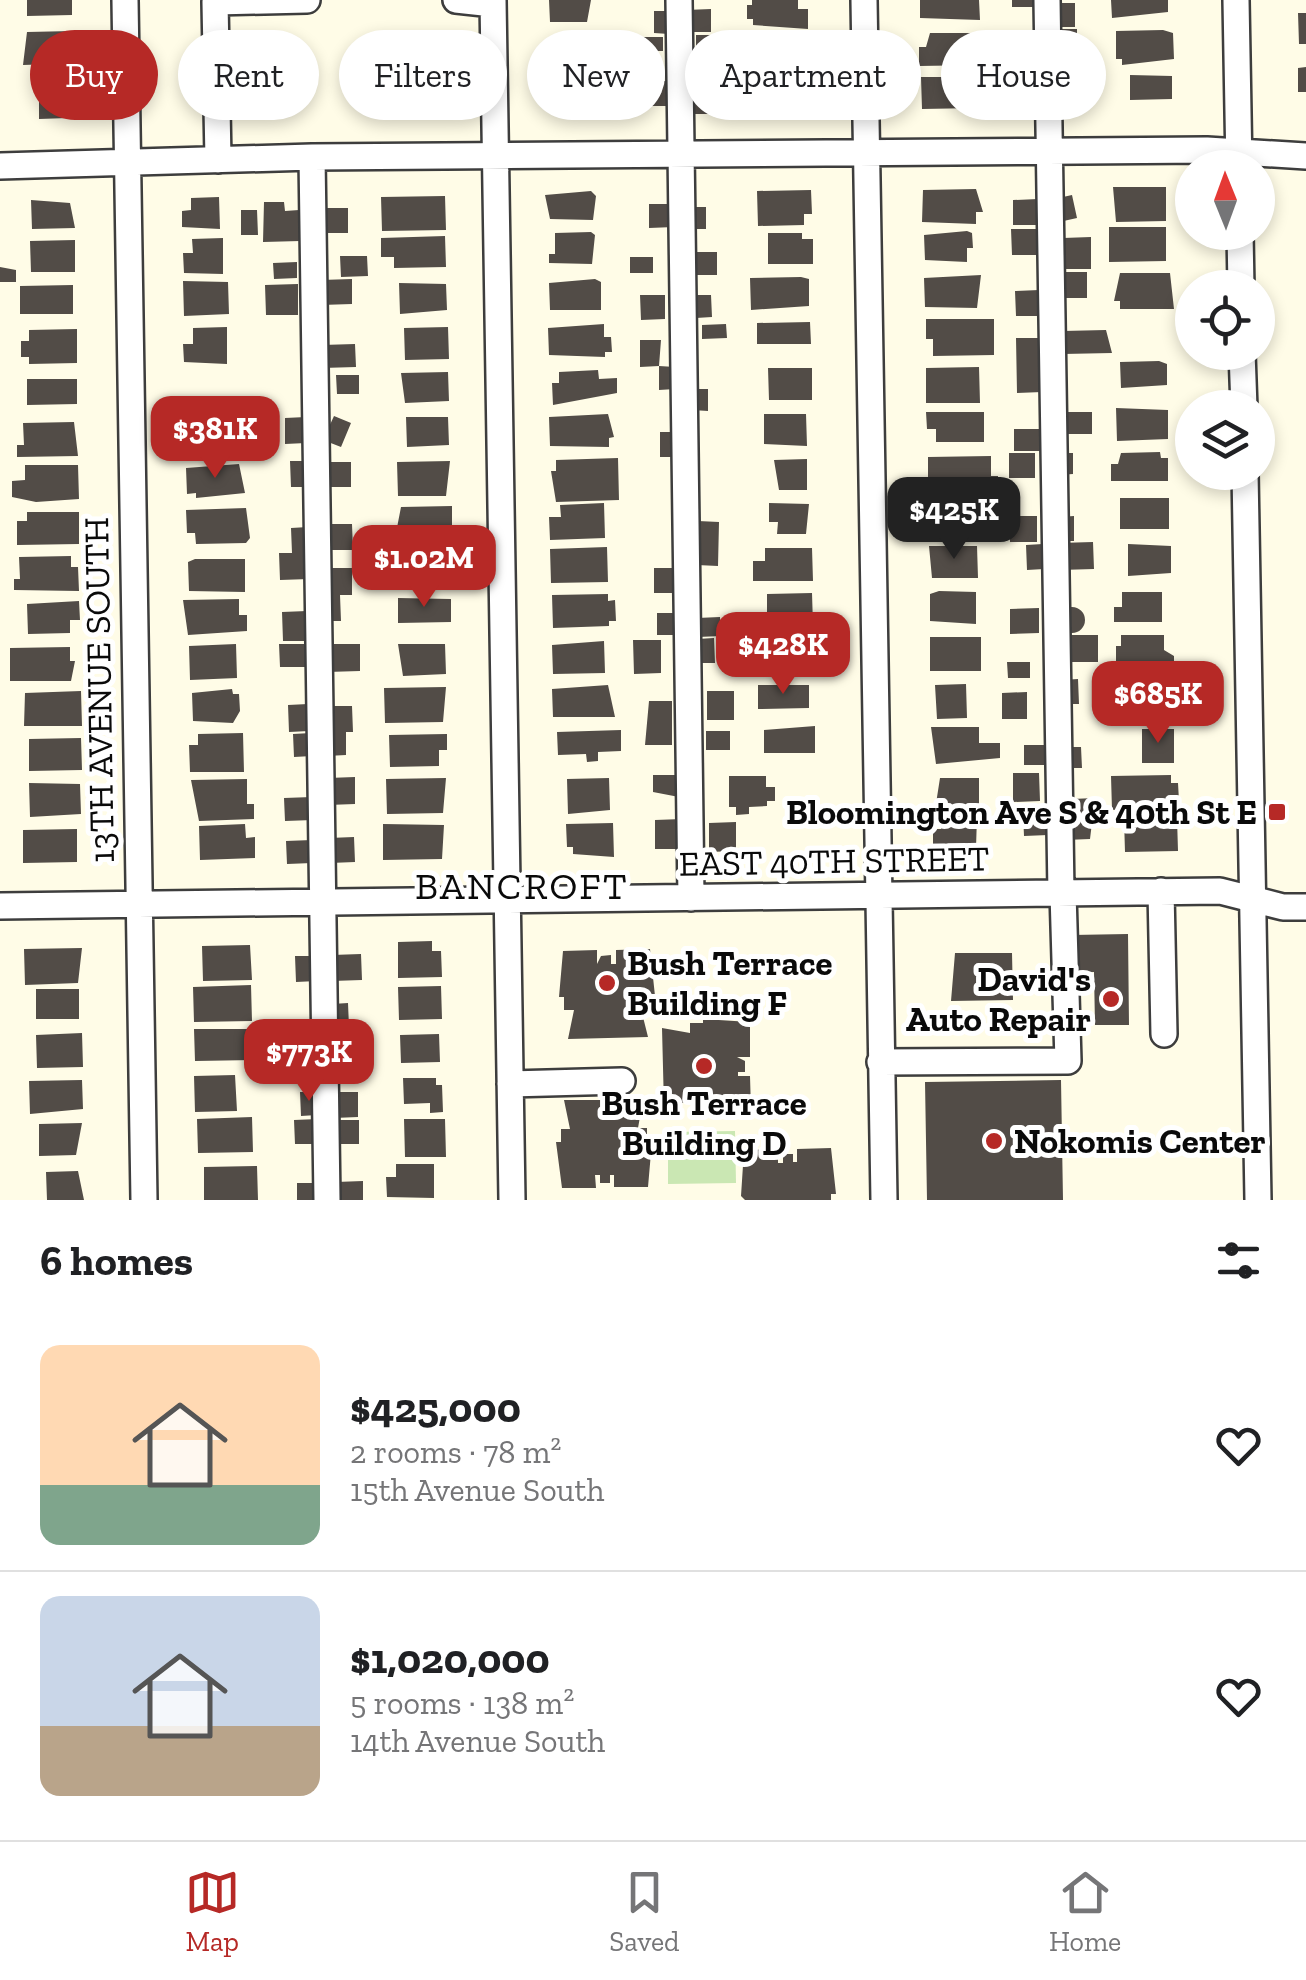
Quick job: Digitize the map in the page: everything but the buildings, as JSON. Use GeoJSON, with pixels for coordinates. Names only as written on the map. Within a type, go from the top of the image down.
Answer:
{"type":"FeatureCollection","features":[{"type":"Feature","properties":{"kind":"street","name":"13TH AVENUE SOUTH"},"geometry":{"type":"LineString","coordinates":[[125,0],[144,1200]]}},
{"type":"Feature","properties":{"kind":"street"},"geometry":{"type":"LineString","coordinates":[[218,160],[215,2],[307,0]]}},
{"type":"Feature","properties":{"kind":"street"},"geometry":{"type":"LineString","coordinates":[[456,0],[493,2],[512,1200]]}},
{"type":"Feature","properties":{"kind":"street"},"geometry":{"type":"LineString","coordinates":[[679,0],[691,898]]}},
{"type":"Feature","properties":{"kind":"street"},"geometry":{"type":"LineString","coordinates":[[864,0],[884,1200]]}},
{"type":"Feature","properties":{"kind":"street"},"geometry":{"type":"LineString","coordinates":[[880,1062],[1068,1060],[1048,0]]}},
{"type":"Feature","properties":{"kind":"street"},"geometry":{"type":"LineString","coordinates":[[1236,0],[1239,150]]}},
{"type":"Feature","properties":{"kind":"street"},"geometry":{"type":"LineString","coordinates":[[0,166],[312,158],[1175,150]]}},
{"type":"Feature","properties":{"kind":"street"},"geometry":{"type":"LineString","coordinates":[[1275,158],[1306,156]]}},
{"type":"Feature","properties":{"kind":"street"},"geometry":{"type":"LineString","coordinates":[[312,158],[327,1200]]}},
{"type":"Feature","properties":{"kind":"street"},"geometry":{"type":"LineString","coordinates":[[1245,490],[1258,1200]]}},
{"type":"Feature","properties":{"kind":"street","name":"EAST 40TH STREET"},"geometry":{"type":"LineString","coordinates":[[0,906],[1220,891],[1283,908],[1306,908]]}},
{"type":"Feature","properties":{"kind":"street"},"geometry":{"type":"LineString","coordinates":[[1161,892],[1164,1034]]}},
{"type":"Feature","properties":{"kind":"street"},"geometry":{"type":"LineString","coordinates":[[510,1084],[622,1081]]}},
{"type":"Feature","properties":{"kind":"green space"},"geometry":{"type":"Polygon","coordinates":[[[735,1131],[736,1183],[668,1184],[668,1132],[735,1131]]]}},
{"type":"Feature","properties":{"kind":"place","name":"Bloomington Ave S & 40th St E"},"geometry":{"type":"Point","coordinates":[1277,812]}},
{"type":"Feature","properties":{"kind":"place","name":"Bush Terrace Building F"},"geometry":{"type":"Point","coordinates":[607,983]}},
{"type":"Feature","properties":{"kind":"place","name":"David's Auto Repair"},"geometry":{"type":"Point","coordinates":[1111,999]}},
{"type":"Feature","properties":{"kind":"place","name":"Bush Terrace Building D"},"geometry":{"type":"Point","coordinates":[704,1066]}},
{"type":"Feature","properties":{"kind":"place","name":"Nokomis Center"},"geometry":{"type":"Point","coordinates":[994,1141]}},
{"type":"Feature","properties":{"kind":"district","name":"BANCROFT"},"geometry":{"type":"Point","coordinates":[522,886]}}]}
